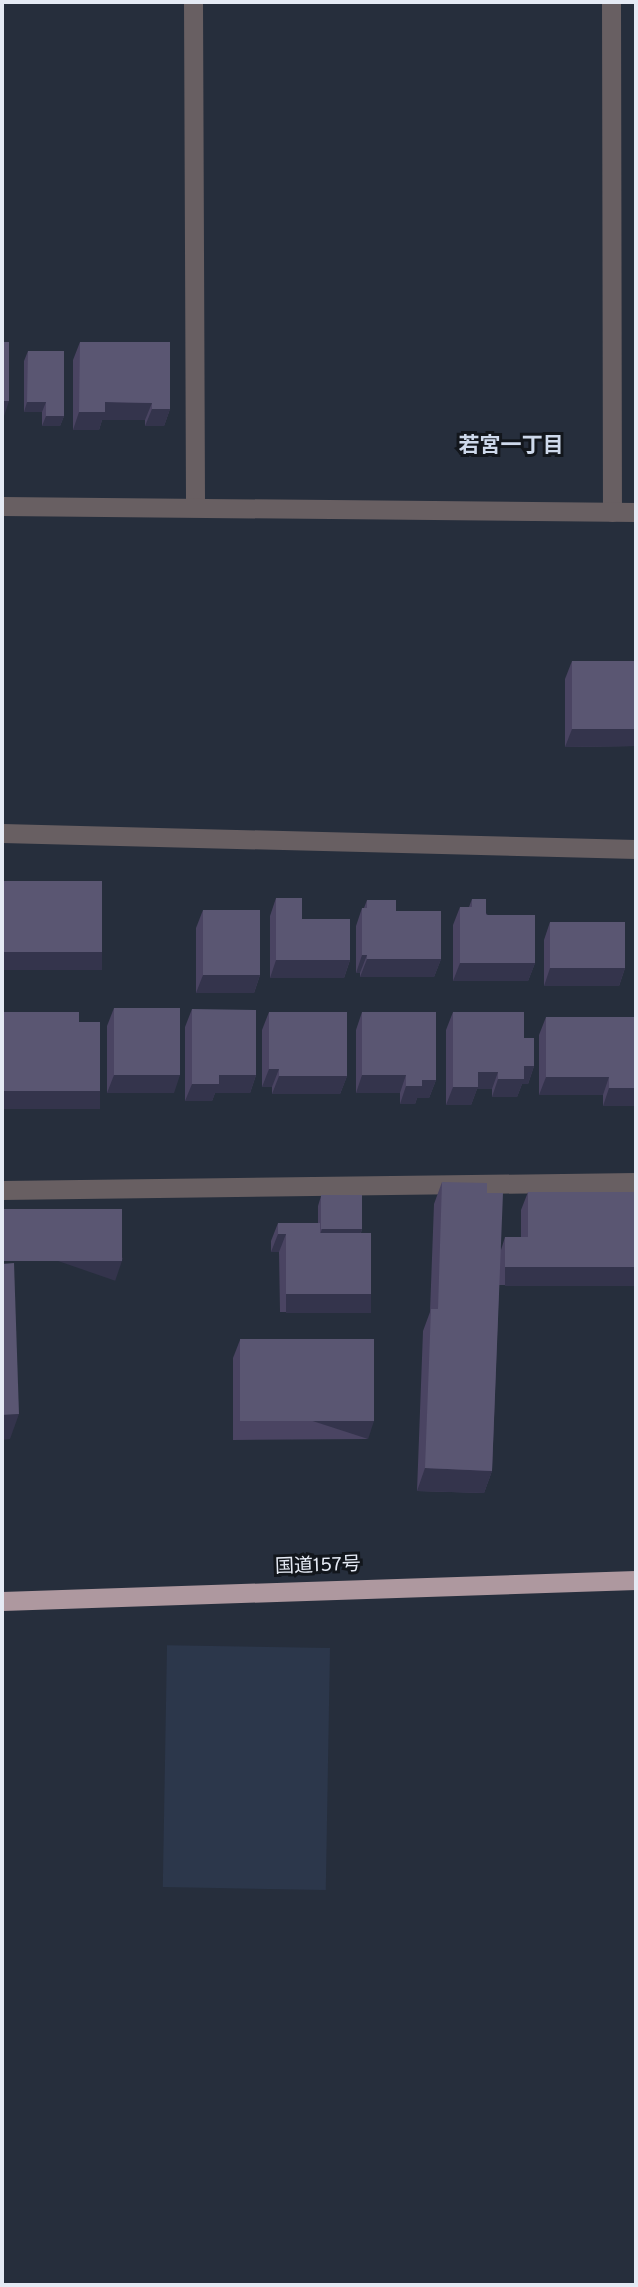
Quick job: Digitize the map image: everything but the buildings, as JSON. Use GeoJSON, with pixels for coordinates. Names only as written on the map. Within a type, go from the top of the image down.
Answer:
{"type":"FeatureCollection","features":[{"type":"Feature","properties":{"kind":"highway","name":"国道157号"},"geometry":{"type":"LineString","coordinates":[[2,1601],[636,1580]]}},
{"type":"Feature","properties":{"kind":"street"},"geometry":{"type":"LineString","coordinates":[[193,2],[195,507]]}},
{"type":"Feature","properties":{"kind":"street"},"geometry":{"type":"LineString","coordinates":[[611,2],[612,512]]}},
{"type":"Feature","properties":{"kind":"street"},"geometry":{"type":"LineString","coordinates":[[2,506],[636,512]]}},
{"type":"Feature","properties":{"kind":"street"},"geometry":{"type":"LineString","coordinates":[[2,833],[636,849]]}},
{"type":"Feature","properties":{"kind":"street"},"geometry":{"type":"LineString","coordinates":[[2,1190],[636,1182]]}},
{"type":"Feature","properties":{"kind":"shaded area"},"geometry":{"type":"Polygon","coordinates":[[[167,1645],[330,1648],[326,1890],[163,1887],[167,1645]]]}},
{"type":"Feature","properties":{"kind":"district","name":"若宮一丁目"},"geometry":{"type":"Point","coordinates":[511,447]}}]}
